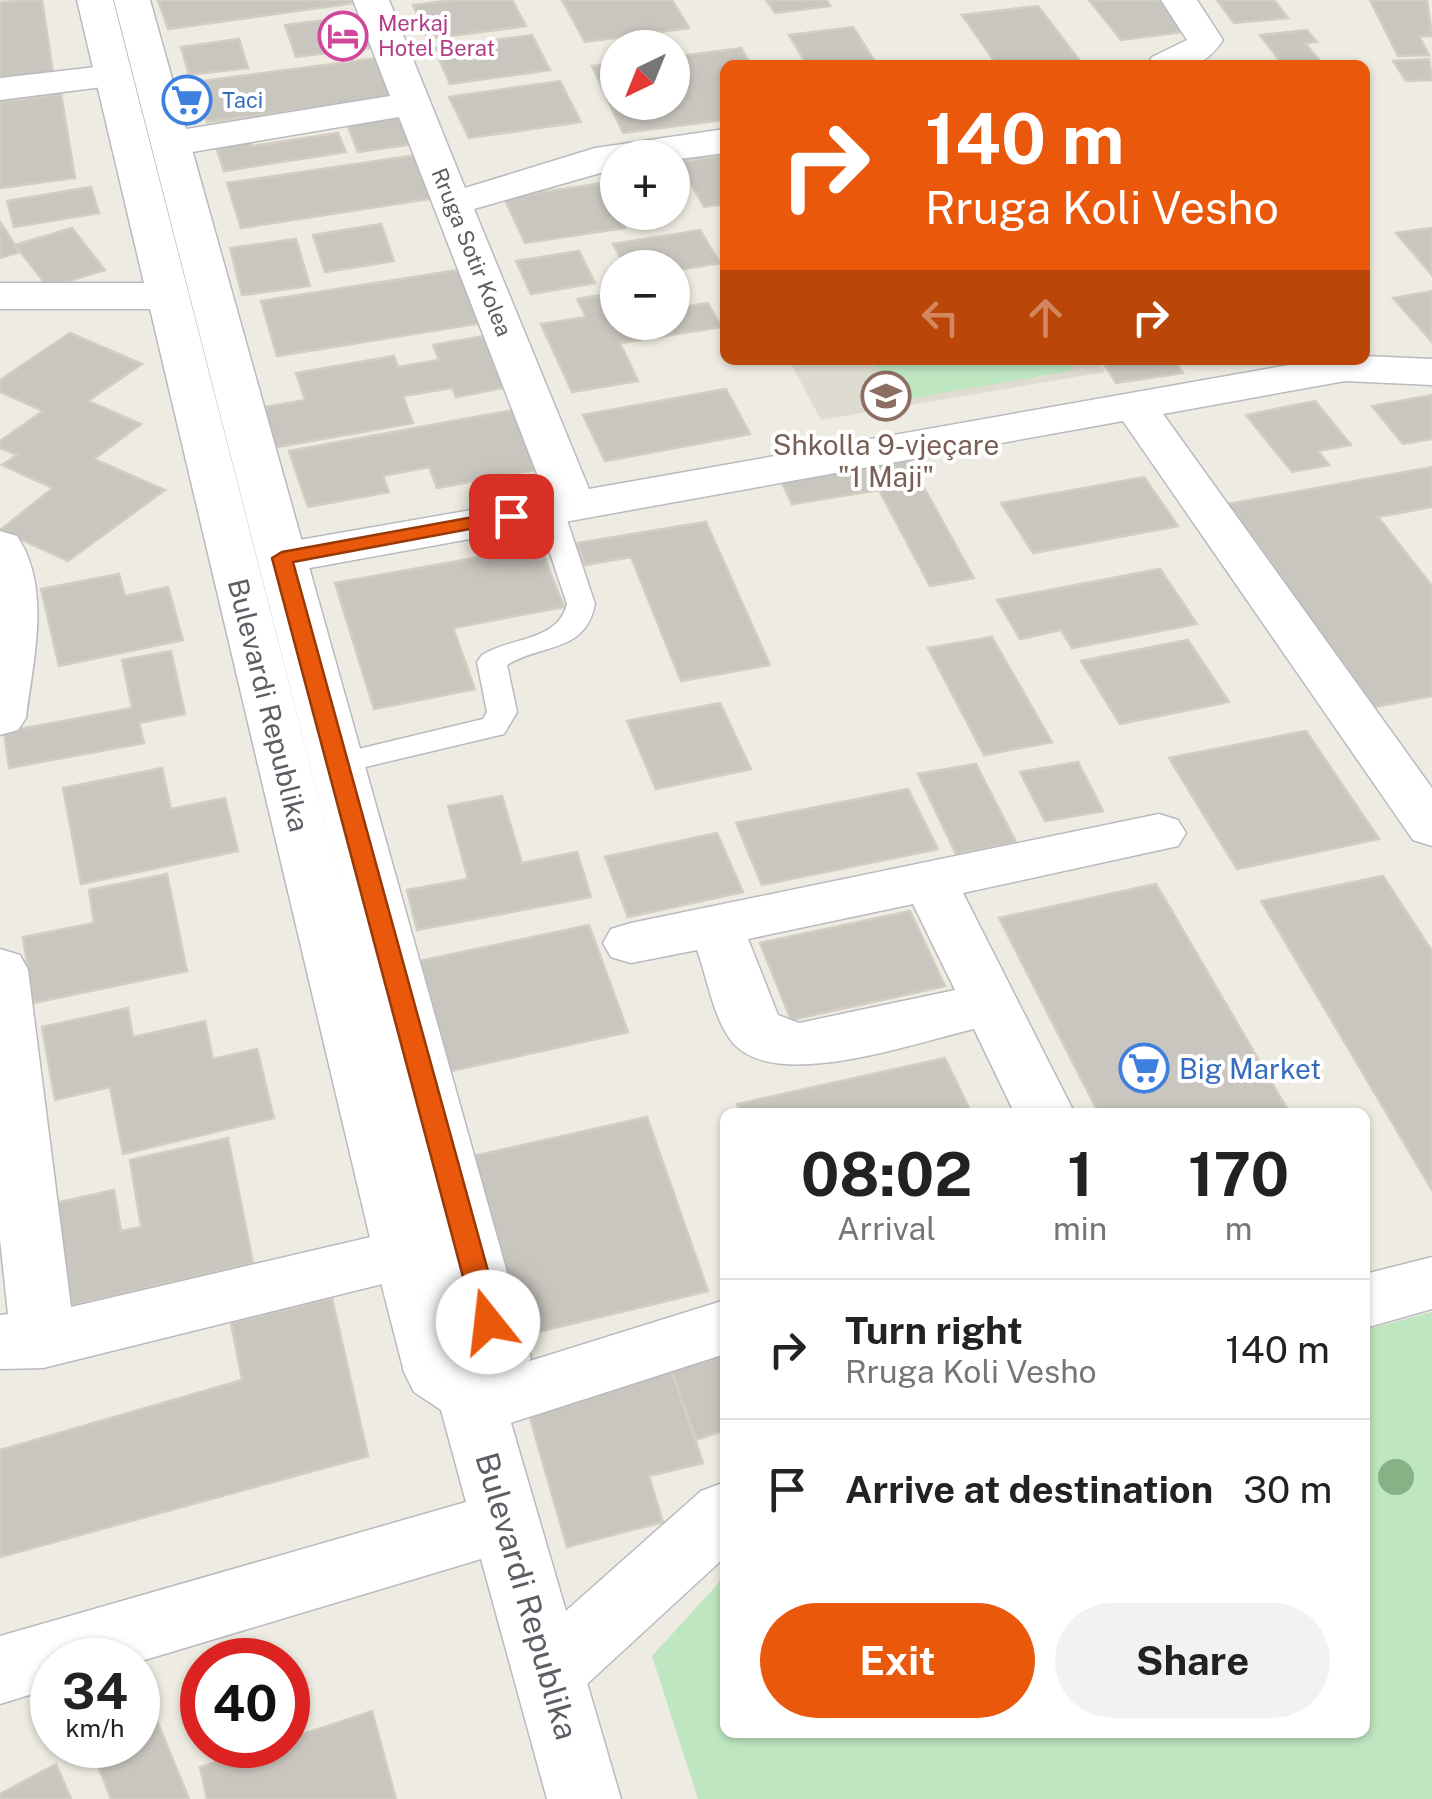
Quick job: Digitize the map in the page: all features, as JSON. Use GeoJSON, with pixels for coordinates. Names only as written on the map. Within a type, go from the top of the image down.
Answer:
{"type":"FeatureCollection","features":[{"type":"Feature","properties":{"kind":"street","name":"Bulevardi Republika"},"geometry":{"type":"LineString","coordinates":[[95,0],[405,1256],[438,1372],[471,1400],[584,1799]]}},
{"type":"Feature","properties":{"kind":"street","name":"Bulevardi Republika"},"geometry":{"type":"LineString","coordinates":[[132,0],[174,143],[336,764],[498,1358],[471,1400]]}},
{"type":"Feature","properties":{"kind":"street","name":"Rruga Sotir Kolea"},"geometry":{"type":"LineString","coordinates":[[371,0],[453,202],[560,507]]}},
{"type":"Feature","properties":{"kind":"street"},"geometry":{"type":"LineString","coordinates":[[1177,60],[1196,52],[1205,40],[1179,0]]}},
{"type":"Feature","properties":{"kind":"street"},"geometry":{"type":"LineString","coordinates":[[0,89],[114,76]]}},
{"type":"Feature","properties":{"kind":"street"},"geometry":{"type":"LineString","coordinates":[[174,143],[410,104]]}},
{"type":"Feature","properties":{"kind":"street"},"geometry":{"type":"LineString","coordinates":[[453,202],[501,192],[595,160],[720,142]]}},
{"type":"Feature","properties":{"kind":"street"},"geometry":{"type":"LineString","coordinates":[[0,296],[168,296]]}},
{"type":"Feature","properties":{"kind":"street"},"geometry":{"type":"LineString","coordinates":[[282,558],[1344,368],[1432,372]]}},
{"type":"Feature","properties":{"kind":"street"},"geometry":{"type":"LineString","coordinates":[[1134,404],[1432,827]]}},
{"type":"Feature","properties":{"kind":"street"},"geometry":{"type":"LineString","coordinates":[[0,546],[15,614],[0,718]]}},
{"type":"Feature","properties":{"kind":"street"},"geometry":{"type":"LineString","coordinates":[[632,943],[1159,833]]}},
{"type":"Feature","properties":{"kind":"street"},"geometry":{"type":"LineString","coordinates":[[930,882],[1042,1108]]}},
{"type":"Feature","properties":{"kind":"street"},"geometry":{"type":"LineString","coordinates":[[715,924],[754,1028],[775,1043],[799,1045],[991,1004]]}},
{"type":"Feature","properties":{"kind":"street"},"geometry":{"type":"LineString","coordinates":[[0,970],[22,1341],[405,1256]]}},
{"type":"Feature","properties":{"kind":"street"},"geometry":{"type":"LineString","coordinates":[[1370,1300],[1432,1284]]}},
{"type":"Feature","properties":{"kind":"street"},"geometry":{"type":"LineString","coordinates":[[471,1400],[720,1327]]}},
{"type":"Feature","properties":{"kind":"street"},"geometry":{"type":"LineString","coordinates":[[549,1672],[720,1518]]}},
{"type":"Feature","properties":{"kind":"street"},"geometry":{"type":"LineString","coordinates":[[0,1670],[508,1520]]}},
{"type":"Feature","properties":{"kind":"lane"},"geometry":{"type":"LineString","coordinates":[[336,764],[493,727],[502,712],[492,662],[502,654],[557,639],[572,630],[581,617],[560,507]]}},
{"type":"Feature","properties":{"kind":"shaded area","name":"Shkolla 9-vjeçare \"1 Maji\""},"geometry":{"type":"Polygon","coordinates":[[[792,365],[1101,365],[1105,372],[821,420],[792,365]]]}},
{"type":"Feature","properties":{"kind":"green space"},"geometry":{"type":"Polygon","coordinates":[[[875,365],[1070,365],[1074,370],[897,401],[875,365]]]}},
{"type":"Feature","properties":{"kind":"green space"},"geometry":{"type":"Polygon","coordinates":[[[1432,1312],[1432,1799],[698,1799],[652,1656],[720,1581],[720,1738],[1370,1738],[1370,1329],[1432,1312]]]}},
{"type":"Feature","properties":{"kind":"building"},"geometry":{"type":"Polygon","coordinates":[[[42,0],[53,72],[0,78],[0,2],[42,0]]]}},
{"type":"Feature","properties":{"kind":"building"},"geometry":{"type":"Polygon","coordinates":[[[158,0],[361,0],[362,2],[168,29],[158,0]]]}},
{"type":"Feature","properties":{"kind":"building"},"geometry":{"type":"Polygon","coordinates":[[[512,0],[526,26],[428,39],[413,5],[512,0]]]}},
{"type":"Feature","properties":{"kind":"building"},"geometry":{"type":"Polygon","coordinates":[[[562,0],[672,0],[689,28],[600,30],[600,40],[585,42],[562,0]]]}},
{"type":"Feature","properties":{"kind":"building"},"geometry":{"type":"Polygon","coordinates":[[[766,0],[827,0],[830,6],[775,13],[766,0]]]}},
{"type":"Feature","properties":{"kind":"building"},"geometry":{"type":"Polygon","coordinates":[[[1089,0],[1162,0],[1189,31],[1121,40],[1089,0]]]}},
{"type":"Feature","properties":{"kind":"building"},"geometry":{"type":"Polygon","coordinates":[[[1217,0],[1274,0],[1288,18],[1234,23],[1217,0]]]}},
{"type":"Feature","properties":{"kind":"building"},"geometry":{"type":"Polygon","coordinates":[[[1370,0],[1427,0],[1432,36],[1419,36],[1429,55],[1398,56],[1370,0]]]}},
{"type":"Feature","properties":{"kind":"building"},"geometry":{"type":"Polygon","coordinates":[[[1038,6],[1079,60],[994,60],[962,15],[1038,6]]]}},
{"type":"Feature","properties":{"kind":"building"},"geometry":{"type":"Polygon","coordinates":[[[364,15],[377,47],[296,57],[285,25],[364,15]]]}},
{"type":"Feature","properties":{"kind":"building"},"geometry":{"type":"Polygon","coordinates":[[[853,27],[874,60],[804,60],[789,35],[853,27]]]}},
{"type":"Feature","properties":{"kind":"building"},"geometry":{"type":"Polygon","coordinates":[[[1307,30],[1317,42],[1305,43],[1319,60],[1279,60],[1260,35],[1307,30]]]}},
{"type":"Feature","properties":{"kind":"building"},"geometry":{"type":"Polygon","coordinates":[[[532,35],[550,70],[450,84],[434,48],[532,35]]]}},
{"type":"Feature","properties":{"kind":"building"},"geometry":{"type":"Polygon","coordinates":[[[239,39],[248,68],[189,75],[181,47],[239,39]]]}},
{"type":"Feature","properties":{"kind":"building"},"geometry":{"type":"Polygon","coordinates":[[[741,48],[748,60],[720,60],[720,121],[623,133],[617,120],[690,120],[690,55],[741,48]]]}},
{"type":"Feature","properties":{"kind":"building"},"geometry":{"type":"Polygon","coordinates":[[[384,57],[400,96],[207,122],[195,82],[384,57]]]}},
{"type":"Feature","properties":{"kind":"building"},"geometry":{"type":"Polygon","coordinates":[[[1429,59],[1432,80],[1406,81],[1393,61],[1429,59]]]}},
{"type":"Feature","properties":{"kind":"building"},"geometry":{"type":"Polygon","coordinates":[[[600,65],[600,83],[592,66],[600,65]]]}},
{"type":"Feature","properties":{"kind":"building"},"geometry":{"type":"Polygon","coordinates":[[[560,81],[581,122],[469,138],[449,97],[560,81]]]}},
{"type":"Feature","properties":{"kind":"building"},"geometry":{"type":"Polygon","coordinates":[[[61,94],[75,178],[0,188],[0,102],[61,94]]]}},
{"type":"Feature","properties":{"kind":"building"},"geometry":{"type":"Polygon","coordinates":[[[404,108],[419,143],[358,152],[344,117],[404,108]]]}},
{"type":"Feature","properties":{"kind":"building"},"geometry":{"type":"Polygon","coordinates":[[[248,133],[252,146],[338,133],[346,152],[224,171],[213,138],[248,133]]]}},
{"type":"Feature","properties":{"kind":"building"},"geometry":{"type":"Polygon","coordinates":[[[424,154],[442,197],[241,228],[227,183],[424,154]]]}},
{"type":"Feature","properties":{"kind":"building"},"geometry":{"type":"Polygon","coordinates":[[[720,156],[720,205],[704,207],[690,183],[690,160],[720,156]]]}},
{"type":"Feature","properties":{"kind":"building"},"geometry":{"type":"Polygon","coordinates":[[[600,183],[600,230],[612,230],[525,243],[504,198],[600,183]]]}},
{"type":"Feature","properties":{"kind":"building"},"geometry":{"type":"Polygon","coordinates":[[[91,187],[99,213],[14,227],[7,201],[91,187]]]}},
{"type":"Feature","properties":{"kind":"building"},"geometry":{"type":"Polygon","coordinates":[[[0,222],[15,245],[20,252],[0,258],[0,222]]]}},
{"type":"Feature","properties":{"kind":"building"},"geometry":{"type":"Polygon","coordinates":[[[381,224],[394,261],[325,272],[313,235],[381,224]]]}},
{"type":"Feature","properties":{"kind":"building"},"geometry":{"type":"Polygon","coordinates":[[[72,228],[105,270],[48,287],[15,245],[72,228]]]}},
{"type":"Feature","properties":{"kind":"building"},"geometry":{"type":"Polygon","coordinates":[[[1432,228],[1432,275],[1396,233],[1432,228]]]}},
{"type":"Feature","properties":{"kind":"building"},"geometry":{"type":"Polygon","coordinates":[[[700,230],[720,263],[690,268],[690,250],[616,250],[613,244],[700,230]]]}},
{"type":"Feature","properties":{"kind":"building"},"geometry":{"type":"Polygon","coordinates":[[[296,239],[310,286],[242,295],[230,248],[296,239]]]}},
{"type":"Feature","properties":{"kind":"building"},"geometry":{"type":"Polygon","coordinates":[[[579,251],[595,283],[531,294],[516,261],[579,251]]]}},
{"type":"Feature","properties":{"kind":"building"},"geometry":{"type":"Polygon","coordinates":[[[471,268],[494,321],[277,356],[261,301],[471,268]]]}},
{"type":"Feature","properties":{"kind":"building"},"geometry":{"type":"Polygon","coordinates":[[[1432,291],[1432,342],[1393,298],[1432,291]]]}},
{"type":"Feature","properties":{"kind":"building"},"geometry":{"type":"Polygon","coordinates":[[[600,295],[600,340],[639,340],[620,343],[638,381],[572,392],[541,324],[586,317],[577,299],[600,295]]]}},
{"type":"Feature","properties":{"kind":"building"},"geometry":{"type":"Polygon","coordinates":[[[708,303],[720,327],[690,332],[690,306],[708,303]]]}},
{"type":"Feature","properties":{"kind":"building"},"geometry":{"type":"Polygon","coordinates":[[[70,333],[142,364],[88,401],[141,424],[94,459],[165,490],[68,561],[0,530],[53,488],[2,465],[17,455],[0,448],[0,441],[43,411],[0,392],[0,380],[70,333]]]}},
{"type":"Feature","properties":{"kind":"building"},"geometry":{"type":"Polygon","coordinates":[[[485,336],[508,387],[456,397],[452,388],[403,396],[413,423],[260,450],[248,410],[305,400],[296,373],[394,356],[398,367],[439,360],[433,345],[485,336]]]}},
{"type":"Feature","properties":{"kind":"building"},"geometry":{"type":"Polygon","coordinates":[[[1104,365],[1177,365],[1183,373],[1116,383],[1104,365]]]}},
{"type":"Feature","properties":{"kind":"building"},"geometry":{"type":"Polygon","coordinates":[[[726,389],[750,434],[605,461],[583,415],[726,389]]]}},
{"type":"Feature","properties":{"kind":"building"},"geometry":{"type":"Polygon","coordinates":[[[1432,395],[1432,439],[1403,444],[1372,406],[1432,395]]]}},
{"type":"Feature","properties":{"kind":"building"},"geometry":{"type":"Polygon","coordinates":[[[1315,401],[1351,445],[1318,451],[1329,465],[1292,472],[1246,415],[1315,401]]]}},
{"type":"Feature","properties":{"kind":"building"},"geometry":{"type":"Polygon","coordinates":[[[519,409],[546,468],[437,488],[429,467],[383,476],[389,492],[308,507],[289,451],[519,409]]]}},
{"type":"Feature","properties":{"kind":"building"},"geometry":{"type":"Polygon","coordinates":[[[908,459],[974,578],[930,586],[879,490],[792,504],[780,479],[908,459]]]}},
{"type":"Feature","properties":{"kind":"building"},"geometry":{"type":"Polygon","coordinates":[[[1432,467],[1432,507],[1378,517],[1432,586],[1432,696],[1369,708],[1223,505],[1432,467]]]}},
{"type":"Feature","properties":{"kind":"building"},"geometry":{"type":"Polygon","coordinates":[[[1144,477],[1178,526],[1033,553],[1001,503],[1144,477]]]}},
{"type":"Feature","properties":{"kind":"building"},"geometry":{"type":"Polygon","coordinates":[[[706,522],[770,665],[681,681],[631,557],[585,565],[577,543],[706,522]]]}},
{"type":"Feature","properties":{"kind":"building"},"geometry":{"type":"Polygon","coordinates":[[[540,546],[564,607],[453,628],[475,689],[374,709],[335,583],[540,546]]]}},
{"type":"Feature","properties":{"kind":"building"},"geometry":{"type":"Polygon","coordinates":[[[1160,569],[1197,624],[1072,648],[1061,630],[1020,639],[997,600],[1160,569]]]}},
{"type":"Feature","properties":{"kind":"building"},"geometry":{"type":"Polygon","coordinates":[[[119,574],[125,596],[168,587],[183,640],[59,666],[41,589],[119,574]]]}},
{"type":"Feature","properties":{"kind":"building"},"geometry":{"type":"Polygon","coordinates":[[[992,637],[1052,742],[984,755],[928,648],[992,637]]]}},
{"type":"Feature","properties":{"kind":"building"},"geometry":{"type":"Polygon","coordinates":[[[1188,640],[1229,702],[1120,724],[1081,661],[1188,640]]]}},
{"type":"Feature","properties":{"kind":"building"},"geometry":{"type":"Polygon","coordinates":[[[171,651],[185,714],[139,723],[144,743],[9,768],[4,732],[132,708],[122,660],[171,651]]]}},
{"type":"Feature","properties":{"kind":"building"},"geometry":{"type":"Polygon","coordinates":[[[720,703],[751,769],[656,789],[627,721],[720,703]]]}},
{"type":"Feature","properties":{"kind":"building"},"geometry":{"type":"Polygon","coordinates":[[[1306,731],[1379,839],[1237,869],[1169,758],[1306,731]]]}},
{"type":"Feature","properties":{"kind":"building"},"geometry":{"type":"Polygon","coordinates":[[[1078,762],[1103,811],[1045,821],[1020,772],[1078,762]]]}},
{"type":"Feature","properties":{"kind":"building"},"geometry":{"type":"Polygon","coordinates":[[[976,764],[1016,842],[956,854],[918,774],[976,764]]]}},
{"type":"Feature","properties":{"kind":"building"},"geometry":{"type":"Polygon","coordinates":[[[162,768],[171,809],[225,798],[238,851],[81,884],[63,788],[162,768]]]}},
{"type":"Feature","properties":{"kind":"building"},"geometry":{"type":"Polygon","coordinates":[[[908,789],[938,849],[762,885],[736,823],[908,789]]]}},
{"type":"Feature","properties":{"kind":"building"},"geometry":{"type":"Polygon","coordinates":[[[502,796],[522,863],[577,852],[591,897],[417,930],[407,890],[468,879],[448,806],[502,796]]]}},
{"type":"Feature","properties":{"kind":"building"},"geometry":{"type":"Polygon","coordinates":[[[717,833],[743,892],[628,917],[605,857],[717,833]]]}},
{"type":"Feature","properties":{"kind":"building"},"geometry":{"type":"Polygon","coordinates":[[[167,874],[187,971],[33,1003],[23,937],[94,923],[89,890],[167,874]]]}},
{"type":"Feature","properties":{"kind":"building"},"geometry":{"type":"Polygon","coordinates":[[[1383,876],[1432,951],[1432,1190],[1261,901],[1383,876]]]}},
{"type":"Feature","properties":{"kind":"building"},"geometry":{"type":"Polygon","coordinates":[[[1156,884],[1287,1108],[1096,1108],[999,918],[1156,884]]]}},
{"type":"Feature","properties":{"kind":"building"},"geometry":{"type":"Polygon","coordinates":[[[910,911],[945,986],[791,1020],[760,943],[910,911]]]}},
{"type":"Feature","properties":{"kind":"building"},"geometry":{"type":"Polygon","coordinates":[[[589,925],[628,1032],[451,1071],[420,961],[589,925]]]}},
{"type":"Feature","properties":{"kind":"building"},"geometry":{"type":"Polygon","coordinates":[[[128,1008],[133,1037],[205,1021],[213,1059],[257,1049],[274,1118],[123,1154],[110,1087],[55,1100],[42,1027],[128,1008]]]}},
{"type":"Feature","properties":{"kind":"building"},"geometry":{"type":"Polygon","coordinates":[[[945,1058],[969,1108],[739,1108],[737,1104],[945,1058]]]}},
{"type":"Feature","properties":{"kind":"building"},"geometry":{"type":"Polygon","coordinates":[[[647,1117],[708,1291],[505,1340],[456,1160],[647,1117]]]}},
{"type":"Feature","properties":{"kind":"building"},"geometry":{"type":"Polygon","coordinates":[[[228,1138],[253,1263],[65,1307],[51,1204],[114,1190],[121,1231],[141,1227],[130,1160],[228,1138]]]}},
{"type":"Feature","properties":{"kind":"building"},"geometry":{"type":"Polygon","coordinates":[[[332,1298],[368,1456],[0,1557],[0,1450],[242,1380],[231,1323],[332,1298]]]}},
{"type":"Feature","properties":{"kind":"building"},"geometry":{"type":"Polygon","coordinates":[[[720,1344],[720,1432],[696,1440],[668,1360],[720,1344]]]}},
{"type":"Feature","properties":{"kind":"building"},"geometry":{"type":"Polygon","coordinates":[[[668,1360],[703,1463],[649,1476],[663,1522],[567,1547],[524,1397],[668,1360]]]}},
{"type":"Feature","properties":{"kind":"building"},"geometry":{"type":"Polygon","coordinates":[[[372,1711],[396,1799],[207,1799],[200,1768],[310,1768],[310,1732],[372,1711]]]}},
{"type":"Feature","properties":{"kind":"building"},"geometry":{"type":"Polygon","coordinates":[[[160,1728],[189,1799],[111,1799],[99,1768],[160,1768],[160,1728]]]}},
{"type":"Feature","properties":{"kind":"building"},"geometry":{"type":"Polygon","coordinates":[[[49,1768],[58,1768],[71,1799],[0,1799],[0,1794],[49,1768]]]}},
{"type":"Feature","properties":{"kind":"place","name":"Merkaj Hotel Berat"},"geometry":{"type":"Point","coordinates":[343,36]}},
{"type":"Feature","properties":{"kind":"place","name":"Taci"},"geometry":{"type":"Point","coordinates":[187,100]}},
{"type":"Feature","properties":{"kind":"place","name":"Shkolla 9-vjeçare \"1 Maji\""},"geometry":{"type":"Point","coordinates":[886,396]}},
{"type":"Feature","properties":{"kind":"place","name":"Big Market"},"geometry":{"type":"Point","coordinates":[1144,1068]}},
{"type":"Feature","properties":{"kind":"route"},"geometry":{"type":"LineString","coordinates":[[488,1322],[282,558],[511,516]]}}]}
